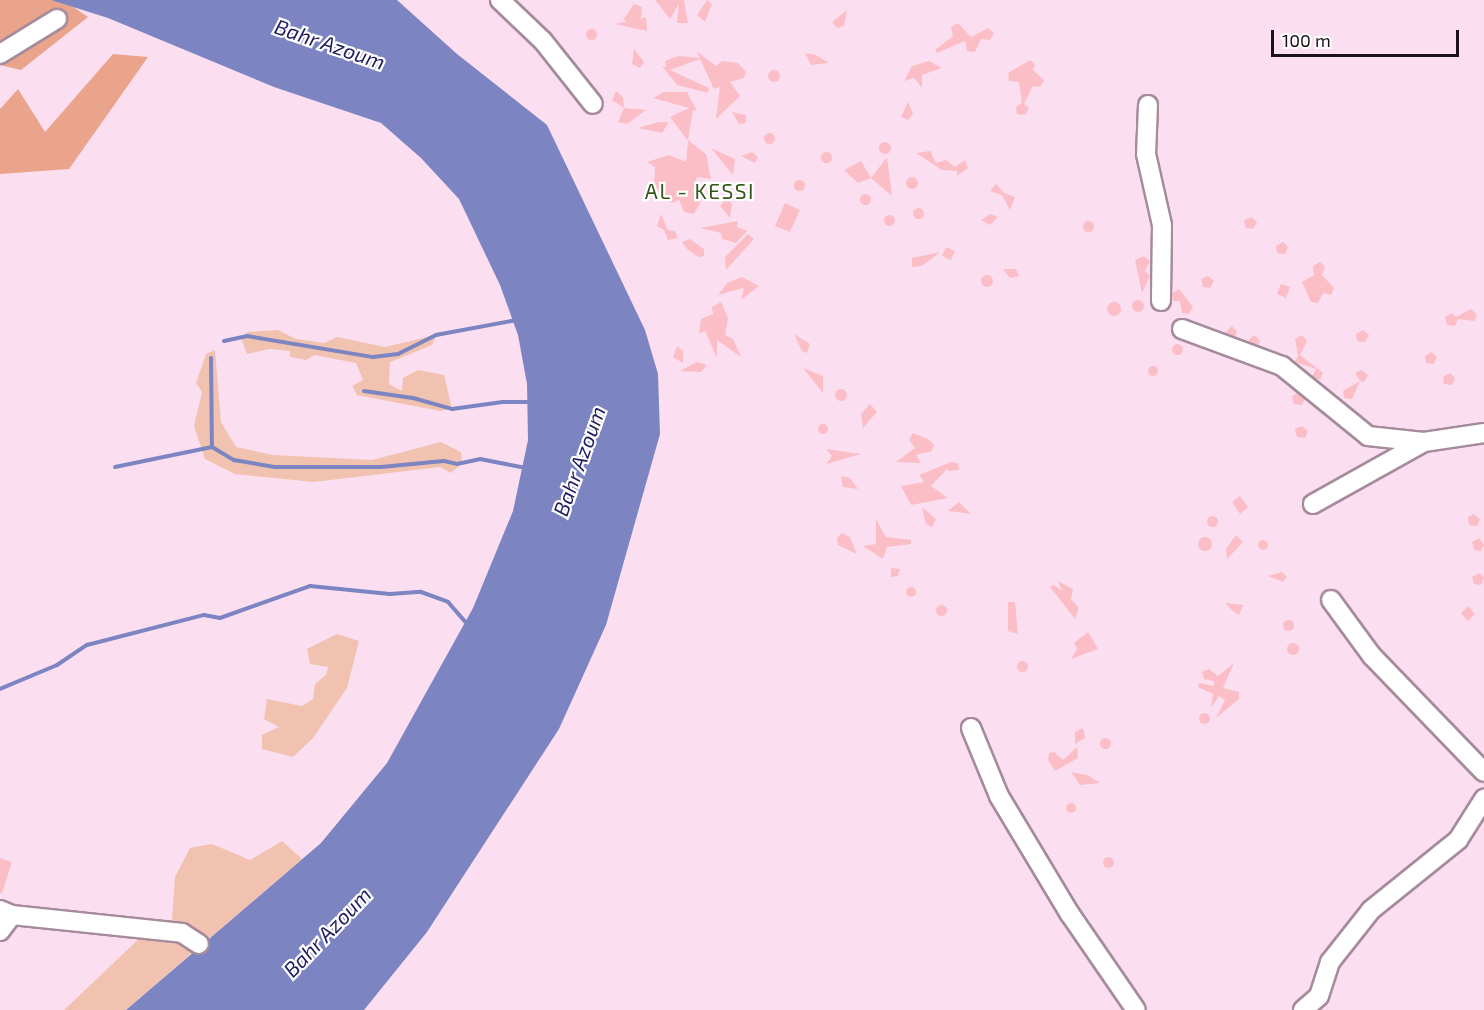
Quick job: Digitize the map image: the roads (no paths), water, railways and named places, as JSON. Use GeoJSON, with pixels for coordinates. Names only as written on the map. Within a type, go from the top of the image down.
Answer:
{"type":"FeatureCollection","features":[{"type":"Feature","properties":{"kind":"street"},"geometry":{"type":"LineString","coordinates":[[500,0],[543,41],[594,104]]}},
{"type":"Feature","properties":{"kind":"street"},"geometry":{"type":"LineString","coordinates":[[0,54],[57,20]]}},
{"type":"Feature","properties":{"kind":"street"},"geometry":{"type":"LineString","coordinates":[[1148,105],[1146,154],[1162,225],[1161,301]]}},
{"type":"Feature","properties":{"kind":"street"},"geometry":{"type":"LineString","coordinates":[[1182,329],[1282,366],[1368,436],[1424,442],[1484,433]]}},
{"type":"Feature","properties":{"kind":"street"},"geometry":{"type":"LineString","coordinates":[[1313,504],[1424,442]]}},
{"type":"Feature","properties":{"kind":"street"},"geometry":{"type":"LineString","coordinates":[[1330,600],[1372,656],[1484,772]]}},
{"type":"Feature","properties":{"kind":"street"},"geometry":{"type":"LineString","coordinates":[[970,728],[999,796],[1070,914],[1136,1010]]}},
{"type":"Feature","properties":{"kind":"street"},"geometry":{"type":"LineString","coordinates":[[1303,1010],[1319,996],[1330,962],[1371,910],[1458,840],[1484,799]]}},
{"type":"Feature","properties":{"kind":"street"},"geometry":{"type":"LineString","coordinates":[[0,931],[6,912],[182,933],[199,944]]}},
{"type":"Feature","properties":{"kind":"water","name":"Bahr Azoum"},"geometry":{"type":"Polygon","coordinates":[[[51,0],[397,0],[457,54],[547,125],[645,330],[658,374],[660,434],[606,625],[559,729],[427,932],[364,1010],[126,1010],[321,843],[387,763],[473,608],[513,511],[528,440],[527,384],[518,335],[500,285],[459,199],[421,158],[381,123],[274,87],[108,18],[51,0]]]}},
{"type":"Feature","properties":{"kind":"waterway"},"geometry":{"type":"LineString","coordinates":[[224,341],[247,336],[373,357],[398,354],[436,335],[517,320]]}},
{"type":"Feature","properties":{"kind":"waterway"},"geometry":{"type":"LineString","coordinates":[[211,358],[212,447]]}},
{"type":"Feature","properties":{"kind":"waterway"},"geometry":{"type":"LineString","coordinates":[[364,391],[413,398],[452,409],[503,402],[532,402]]}},
{"type":"Feature","properties":{"kind":"waterway"},"geometry":{"type":"LineString","coordinates":[[115,467],[212,447],[234,460],[274,467],[381,467],[444,461],[457,464],[480,459],[526,468]]}},
{"type":"Feature","properties":{"kind":"waterway"},"geometry":{"type":"LineString","coordinates":[[0,689],[57,665],[87,645],[204,615],[220,618],[310,586],[390,594],[421,592],[448,602],[467,624]]}},
{"type":"Feature","properties":{"kind":"district","name":"AL - KESSI"},"geometry":{"type":"Point","coordinates":[700,191]}}]}
